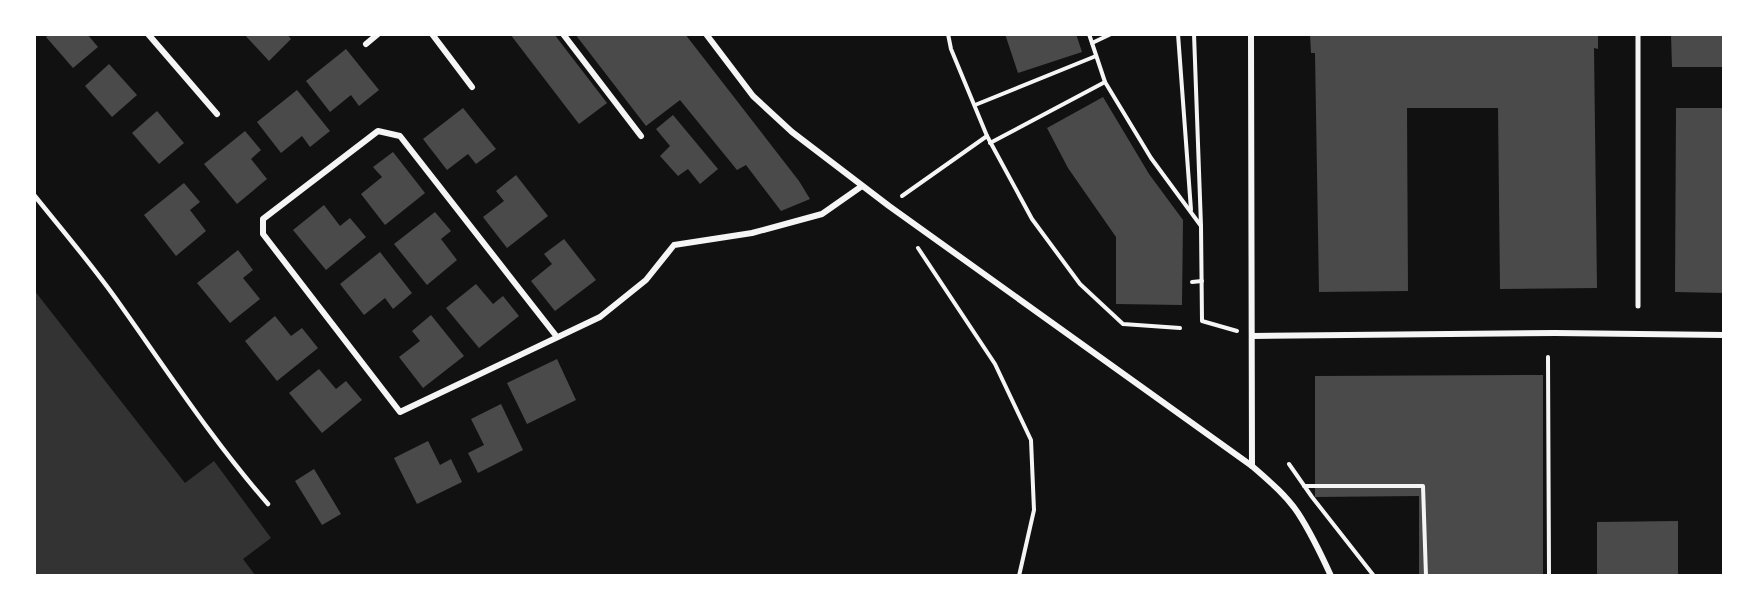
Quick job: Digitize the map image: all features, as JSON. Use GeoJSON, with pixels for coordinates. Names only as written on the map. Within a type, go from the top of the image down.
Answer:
{"type":"FeatureCollection","features":[{"type":"Feature","properties":{"kind":"street"},"geometry":{"type":"LineString","coordinates":[[148,34],[217,114]]}},
{"type":"Feature","properties":{"kind":"street"},"geometry":{"type":"LineString","coordinates":[[366,44],[378,34]]}},
{"type":"Feature","properties":{"kind":"street"},"geometry":{"type":"LineString","coordinates":[[432,34],[472,87]]}},
{"type":"Feature","properties":{"kind":"street"},"geometry":{"type":"LineString","coordinates":[[563,34],[641,136]]}},
{"type":"Feature","properties":{"kind":"street"},"geometry":{"type":"LineString","coordinates":[[706,34],[753,96],[792,132],[889,206],[1252,466],[1297,511],[1331,576]]}},
{"type":"Feature","properties":{"kind":"street"},"geometry":{"type":"LineString","coordinates":[[1251,34],[1252,466]]}},
{"type":"Feature","properties":{"kind":"street"},"geometry":{"type":"LineString","coordinates":[[1638,34],[1638,306]]}},
{"type":"Feature","properties":{"kind":"street"},"geometry":{"type":"LineString","coordinates":[[557,337],[400,136],[378,130],[263,219],[263,234],[400,412],[600,317],[646,280],[674,245],[752,233],[822,214],[862,186]]}},
{"type":"Feature","properties":{"kind":"street"},"geometry":{"type":"LineString","coordinates":[[1252,336],[1464,333],[1724,335]]}},
{"type":"Feature","properties":{"kind":"lane"},"geometry":{"type":"LineString","coordinates":[[34,195],[118,301],[176,387],[233,464],[268,504]]}},
{"type":"Feature","properties":{"kind":"path"},"geometry":{"type":"LineString","coordinates":[[948,34],[951,49],[990,143],[1032,219],[1080,284],[1123,324],[1180,327]]}},
{"type":"Feature","properties":{"kind":"path"},"geometry":{"type":"LineString","coordinates":[[1089,34],[1105,82],[1150,158],[1202,226]]}},
{"type":"Feature","properties":{"kind":"path"},"geometry":{"type":"LineString","coordinates":[[1092,43],[1111,34]]}},
{"type":"Feature","properties":{"kind":"path"},"geometry":{"type":"LineString","coordinates":[[1178,34],[1191,211]]}},
{"type":"Feature","properties":{"kind":"path"},"geometry":{"type":"LineString","coordinates":[[1194,34],[1202,226],[1202,321],[1214,325]]}},
{"type":"Feature","properties":{"kind":"path"},"geometry":{"type":"LineString","coordinates":[[975,105],[1096,56]]}},
{"type":"Feature","properties":{"kind":"path"},"geometry":{"type":"LineString","coordinates":[[990,143],[1105,82]]}},
{"type":"Feature","properties":{"kind":"path"},"geometry":{"type":"LineString","coordinates":[[889,206],[987,135]]}},
{"type":"Feature","properties":{"kind":"path"},"geometry":{"type":"LineString","coordinates":[[914,243],[995,364],[1031,440],[1034,510],[1019,576]]}},
{"type":"Feature","properties":{"kind":"path"},"geometry":{"type":"LineString","coordinates":[[1192,282],[1202,281]]}},
{"type":"Feature","properties":{"kind":"path"},"geometry":{"type":"LineString","coordinates":[[1548,357],[1549,576]]}},
{"type":"Feature","properties":{"kind":"path"},"geometry":{"type":"LineString","coordinates":[[1289,464],[1374,576]]}},
{"type":"Feature","properties":{"kind":"path"},"geometry":{"type":"LineString","coordinates":[[1304,486],[1424,486],[1426,576]]}},
{"type":"Feature","properties":{"kind":"shaded area"},"geometry":{"type":"Polygon","coordinates":[[[34,290],[185,483],[214,461],[271,538],[243,559],[255,575],[35,575],[34,290]]]}},
{"type":"Feature","properties":{"kind":"building"},"geometry":{"type":"Polygon","coordinates":[[[49,34],[87,34],[98,47],[73,68],[46,37],[49,34]]]}},
{"type":"Feature","properties":{"kind":"building"},"geometry":{"type":"Polygon","coordinates":[[[244,34],[287,34],[291,39],[269,61],[244,34]]]}},
{"type":"Feature","properties":{"kind":"building"},"geometry":{"type":"Polygon","coordinates":[[[510,34],[554,34],[607,103],[579,124],[510,34]]]}},
{"type":"Feature","properties":{"kind":"building"},"geometry":{"type":"Polygon","coordinates":[[[575,34],[685,34],[799,181],[810,199],[781,211],[746,165],[737,170],[680,100],[646,126],[575,34]]]}},
{"type":"Feature","properties":{"kind":"building"},"geometry":{"type":"Polygon","coordinates":[[[1005,34],[1076,34],[1082,52],[1018,73],[1005,34]]]}},
{"type":"Feature","properties":{"kind":"building"},"geometry":{"type":"Polygon","coordinates":[[[1310,34],[1598,34],[1598,49],[1594,48],[1597,288],[1500,289],[1498,108],[1407,108],[1408,291],[1319,292],[1315,53],[1311,53],[1310,34]]]}},
{"type":"Feature","properties":{"kind":"building"},"geometry":{"type":"Polygon","coordinates":[[[1671,34],[1724,34],[1724,67],[1672,67],[1671,34]]]}},
{"type":"Feature","properties":{"kind":"building"},"geometry":{"type":"Polygon","coordinates":[[[346,49],[379,90],[359,106],[351,95],[330,112],[306,81],[346,49]]]}},
{"type":"Feature","properties":{"kind":"building"},"geometry":{"type":"Polygon","coordinates":[[[109,64],[137,95],[112,117],[85,86],[109,64]]]}},
{"type":"Feature","properties":{"kind":"building"},"geometry":{"type":"Polygon","coordinates":[[[297,90],[330,131],[310,147],[302,136],[281,153],[257,122],[297,90]]]}},
{"type":"Feature","properties":{"kind":"building"},"geometry":{"type":"Polygon","coordinates":[[[1103,97],[1149,174],[1183,220],[1182,305],[1116,304],[1116,237],[1068,168],[1047,128],[1103,97]]]}},
{"type":"Feature","properties":{"kind":"building"},"geometry":{"type":"Polygon","coordinates":[[[463,108],[496,149],[476,164],[468,154],[447,170],[423,139],[463,108]]]}},
{"type":"Feature","properties":{"kind":"building"},"geometry":{"type":"Polygon","coordinates":[[[1676,108],[1724,108],[1724,293],[1675,292],[1676,108]]]}},
{"type":"Feature","properties":{"kind":"building"},"geometry":{"type":"Polygon","coordinates":[[[157,111],[184,143],[159,164],[132,133],[157,111]]]}},
{"type":"Feature","properties":{"kind":"building"},"geometry":{"type":"Polygon","coordinates":[[[673,115],[718,169],[700,184],[688,169],[678,176],[660,156],[670,146],[656,129],[673,115]]]}},
{"type":"Feature","properties":{"kind":"building"},"geometry":{"type":"Polygon","coordinates":[[[245,131],[261,150],[251,159],[267,179],[237,204],[204,164],[245,131]]]}},
{"type":"Feature","properties":{"kind":"building"},"geometry":{"type":"Polygon","coordinates":[[[393,152],[425,193],[385,225],[361,194],[382,177],[373,167],[393,152]]]}},
{"type":"Feature","properties":{"kind":"building"},"geometry":{"type":"Polygon","coordinates":[[[516,175],[548,216],[507,248],[483,217],[504,201],[496,191],[516,175]]]}},
{"type":"Feature","properties":{"kind":"building"},"geometry":{"type":"Polygon","coordinates":[[[184,183],[200,202],[190,210],[206,231],[176,256],[144,215],[184,183]]]}},
{"type":"Feature","properties":{"kind":"building"},"geometry":{"type":"Polygon","coordinates":[[[324,205],[340,226],[350,218],[366,237],[326,270],[293,230],[324,205]]]}},
{"type":"Feature","properties":{"kind":"building"},"geometry":{"type":"Polygon","coordinates":[[[435,212],[451,231],[441,239],[457,260],[427,285],[394,244],[435,212]]]}},
{"type":"Feature","properties":{"kind":"building"},"geometry":{"type":"Polygon","coordinates":[[[564,239],[596,280],[555,311],[531,281],[552,264],[544,254],[564,239]]]}},
{"type":"Feature","properties":{"kind":"building"},"geometry":{"type":"Polygon","coordinates":[[[238,250],[253,270],[243,278],[260,299],[230,323],[197,283],[238,250]]]}},
{"type":"Feature","properties":{"kind":"building"},"geometry":{"type":"Polygon","coordinates":[[[380,252],[412,293],[393,309],[385,298],[364,315],[340,284],[380,252]]]}},
{"type":"Feature","properties":{"kind":"building"},"geometry":{"type":"Polygon","coordinates":[[[476,284],[493,304],[503,296],[519,316],[479,348],[446,308],[476,284]]]}},
{"type":"Feature","properties":{"kind":"building"},"geometry":{"type":"Polygon","coordinates":[[[431,315],[464,356],[423,388],[399,357],[420,341],[412,331],[431,315]]]}},
{"type":"Feature","properties":{"kind":"building"},"geometry":{"type":"Polygon","coordinates":[[[275,316],[291,336],[302,328],[318,348],[277,381],[245,341],[275,316]]]}},
{"type":"Feature","properties":{"kind":"building"},"geometry":{"type":"Polygon","coordinates":[[[557,359],[576,400],[527,424],[507,383],[557,359]]]}},
{"type":"Feature","properties":{"kind":"building"},"geometry":{"type":"Polygon","coordinates":[[[319,369],[336,389],[346,381],[362,400],[322,433],[289,393],[319,369]]]}},
{"type":"Feature","properties":{"kind":"building"},"geometry":{"type":"Polygon","coordinates":[[[1543,375],[1543,576],[1419,576],[1419,496],[1315,497],[1315,376],[1543,375]]]}},
{"type":"Feature","properties":{"kind":"building"},"geometry":{"type":"Polygon","coordinates":[[[501,404],[523,450],[478,473],[468,453],[484,445],[471,419],[501,404]]]}},
{"type":"Feature","properties":{"kind":"building"},"geometry":{"type":"Polygon","coordinates":[[[428,441],[440,465],[451,459],[462,482],[417,504],[394,458],[428,441]]]}},
{"type":"Feature","properties":{"kind":"building"},"geometry":{"type":"Polygon","coordinates":[[[314,469],[341,514],[322,525],[295,481],[314,469]]]}},
{"type":"Feature","properties":{"kind":"building"},"geometry":{"type":"Polygon","coordinates":[[[1678,521],[1678,576],[1597,576],[1597,522],[1678,521]]]}}]}
